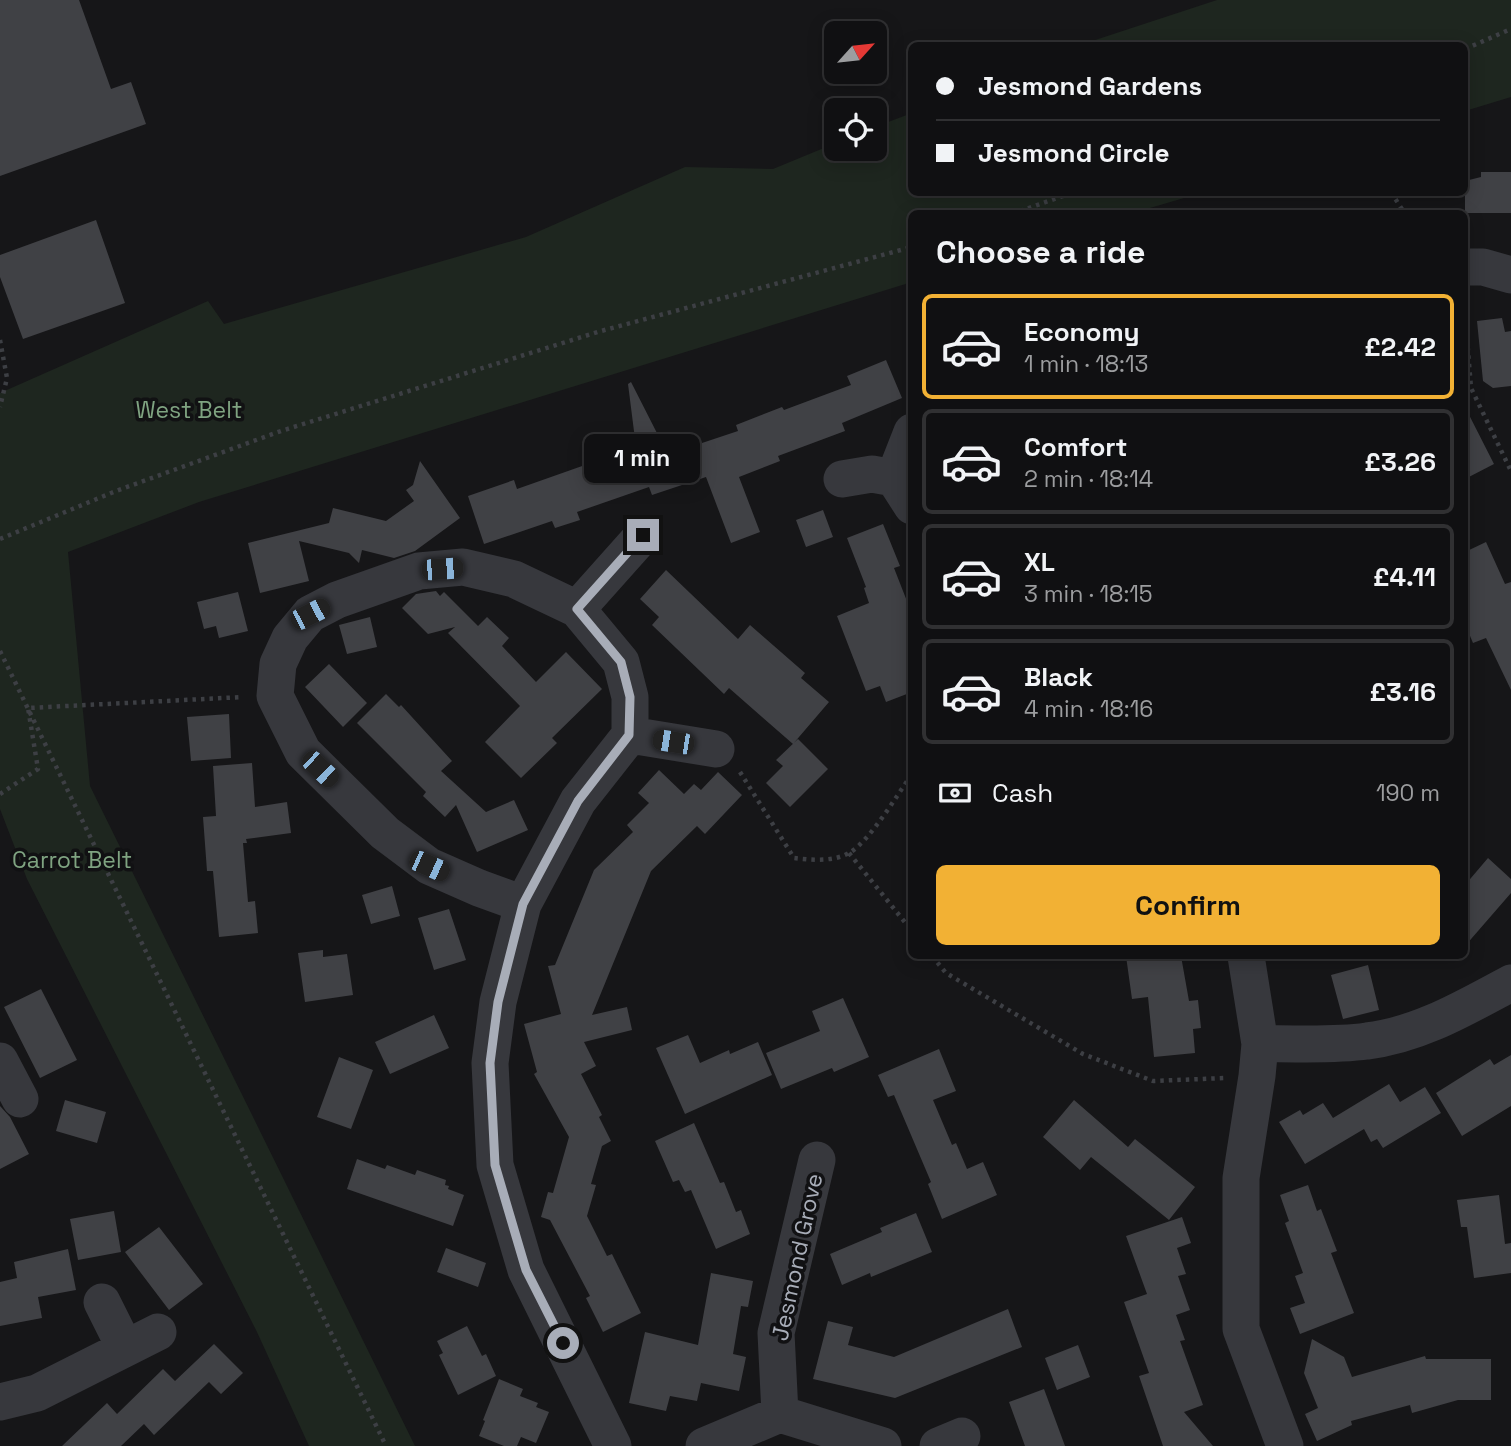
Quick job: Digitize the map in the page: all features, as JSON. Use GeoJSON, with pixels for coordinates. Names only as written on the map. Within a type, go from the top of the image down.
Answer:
{"type":"FeatureCollection","features":[{"type":"Feature","properties":{"kind":"street"},"geometry":{"type":"LineString","coordinates":[[1468,267],[1483,267],[1511,275]]}},
{"type":"Feature","properties":{"kind":"street"},"geometry":{"type":"LineString","coordinates":[[842,479],[872,474],[903,492],[908,459]]}},
{"type":"Feature","properties":{"kind":"street"},"geometry":{"type":"LineString","coordinates":[[577,609],[643,535]]}},
{"type":"Feature","properties":{"kind":"street"},"geometry":{"type":"LineString","coordinates":[[523,904],[429,866],[385,833],[303,752],[275,696],[278,664],[290,638],[310,614],[337,600],[419,571],[463,567],[514,579],[577,609],[621,662],[630,697],[629,735],[578,801],[523,904],[498,1002],[490,1063],[495,1165],[526,1270],[613,1446]]}},
{"type":"Feature","properties":{"kind":"street"},"geometry":{"type":"LineString","coordinates":[[629,735],[716,749]]}},
{"type":"Feature","properties":{"kind":"street"},"geometry":{"type":"LineString","coordinates":[[1246,959],[1258,1060],[1241,1178],[1241,1329],[1285,1446]]}},
{"type":"Feature","properties":{"kind":"street"},"geometry":{"type":"LineString","coordinates":[[1258,1060],[1409,1032],[1452,1015],[1511,983]]}},
{"type":"Feature","properties":{"kind":"street"},"geometry":{"type":"LineString","coordinates":[[0,1061],[20,1099]]}},
{"type":"Feature","properties":{"kind":"street","name":"Jesmond Grove"},"geometry":{"type":"LineString","coordinates":[[780,1414],[776,1333],[817,1160]]}},
{"type":"Feature","properties":{"kind":"street"},"geometry":{"type":"LineString","coordinates":[[102,1303],[125,1348]]}},
{"type":"Feature","properties":{"kind":"street"},"geometry":{"type":"LineString","coordinates":[[0,1402],[37,1392],[158,1332]]}},
{"type":"Feature","properties":{"kind":"street"},"geometry":{"type":"LineString","coordinates":[[704,1446],[780,1414],[883,1446]]}},
{"type":"Feature","properties":{"kind":"path"},"geometry":{"type":"LineString","coordinates":[[1468,48],[1511,29]]}},
{"type":"Feature","properties":{"kind":"path"},"geometry":{"type":"LineString","coordinates":[[1023,210],[1063,196]]}},
{"type":"Feature","properties":{"kind":"path"},"geometry":{"type":"LineString","coordinates":[[0,539],[116,491],[281,431],[601,331],[908,248]]}},
{"type":"Feature","properties":{"kind":"path"},"geometry":{"type":"LineString","coordinates":[[0,340],[7,379],[0,407]]}},
{"type":"Feature","properties":{"kind":"path"},"geometry":{"type":"LineString","coordinates":[[1468,350],[1471,388],[1511,471]]}},
{"type":"Feature","properties":{"kind":"path"},"geometry":{"type":"LineString","coordinates":[[0,651],[386,1446]]}},
{"type":"Feature","properties":{"kind":"path"},"geometry":{"type":"LineString","coordinates":[[28,708],[275,696]]}},
{"type":"Feature","properties":{"kind":"path"},"geometry":{"type":"LineString","coordinates":[[0,794],[38,769],[28,708]]}},
{"type":"Feature","properties":{"kind":"path"},"geometry":{"type":"LineString","coordinates":[[716,749],[723,758],[737,767],[794,858],[817,861],[849,853],[870,832],[908,780]]}},
{"type":"Feature","properties":{"kind":"path"},"geometry":{"type":"LineString","coordinates":[[849,853],[908,926]]}},
{"type":"Feature","properties":{"kind":"path"},"geometry":{"type":"LineString","coordinates":[[934,959],[946,973],[1083,1054],[1153,1081],[1258,1060]]}},
{"type":"Feature","properties":{"kind":"green space"},"geometry":{"type":"Polygon","coordinates":[[[1217,0],[1511,0],[1511,97],[1468,110],[1468,42],[1089,42],[1217,0]]]}},
{"type":"Feature","properties":{"kind":"green space","name":"West Belt"},"geometry":{"type":"Polygon","coordinates":[[[908,115],[908,196],[1191,196],[1143,210],[908,210],[908,283],[199,502],[68,552],[90,786],[415,1446],[309,1446],[257,1332],[27,879],[0,809],[0,393],[208,301],[224,324],[526,237],[685,167],[773,169],[824,148],[824,161],[887,161],[887,122],[908,115]]]}},
{"type":"Feature","properties":{"kind":"building"},"geometry":{"type":"Polygon","coordinates":[[[0,0],[79,0],[111,89],[131,82],[146,124],[0,176],[0,0]]]}},
{"type":"Feature","properties":{"kind":"building"},"geometry":{"type":"Polygon","coordinates":[[[1481,172],[1511,172],[1511,213],[1468,213],[1468,210],[1465,210],[1468,180],[1481,177],[1481,172]]]}},
{"type":"Feature","properties":{"kind":"building"},"geometry":{"type":"Polygon","coordinates":[[[96,220],[125,303],[23,339],[0,277],[0,255],[96,220]]]}},
{"type":"Feature","properties":{"kind":"building"},"geometry":{"type":"Polygon","coordinates":[[[1502,318],[1505,332],[1511,331],[1511,386],[1493,388],[1483,381],[1477,321],[1502,318]]]}},
{"type":"Feature","properties":{"kind":"building"},"geometry":{"type":"Polygon","coordinates":[[[886,360],[902,398],[842,423],[845,431],[778,456],[780,461],[739,477],[760,532],[731,543],[706,477],[652,495],[649,487],[577,512],[580,520],[555,528],[552,521],[484,544],[468,496],[514,480],[517,489],[636,447],[628,384],[631,382],[666,455],[738,431],[736,425],[782,407],[784,410],[851,385],[847,376],[886,360]]]}},
{"type":"Feature","properties":{"kind":"building"},"geometry":{"type":"Polygon","coordinates":[[[1468,413],[1494,464],[1468,477],[1468,413]]]}},
{"type":"Feature","properties":{"kind":"building"},"geometry":{"type":"Polygon","coordinates":[[[420,461],[460,518],[415,551],[394,558],[362,550],[359,563],[349,553],[299,541],[309,581],[260,593],[248,543],[329,523],[333,508],[386,521],[414,501],[406,490],[413,485],[420,461]]]}},
{"type":"Feature","properties":{"kind":"building"},"geometry":{"type":"Polygon","coordinates":[[[823,510],[833,537],[806,547],[796,520],[823,510]]]}},
{"type":"Feature","properties":{"kind":"building"},"geometry":{"type":"Polygon","coordinates":[[[883,524],[900,566],[894,568],[908,604],[908,694],[886,702],[880,686],[866,691],[837,616],[869,603],[864,588],[866,587],[847,538],[883,524]]]}},
{"type":"Feature","properties":{"kind":"building"},"geometry":{"type":"Polygon","coordinates":[[[1486,542],[1505,584],[1511,582],[1511,690],[1486,638],[1473,643],[1468,631],[1468,551],[1486,542]]]}},
{"type":"Feature","properties":{"kind":"building"},"geometry":{"type":"Polygon","coordinates":[[[666,570],[738,639],[750,625],[805,673],[801,678],[829,702],[793,744],[729,688],[724,694],[652,625],[659,617],[640,599],[666,570]]]}},
{"type":"Feature","properties":{"kind":"building"},"geometry":{"type":"Polygon","coordinates":[[[436,591],[440,596],[444,592],[478,626],[487,617],[509,638],[502,646],[536,682],[566,652],[602,689],[552,738],[557,743],[521,778],[485,742],[520,706],[448,633],[455,627],[428,634],[402,608],[416,594],[436,591]]]}},
{"type":"Feature","properties":{"kind":"building"},"geometry":{"type":"Polygon","coordinates":[[[238,592],[248,631],[219,638],[216,626],[204,629],[197,602],[238,592]]]}},
{"type":"Feature","properties":{"kind":"building"},"geometry":{"type":"Polygon","coordinates":[[[370,617],[377,647],[347,654],[339,625],[370,617]]]}},
{"type":"Feature","properties":{"kind":"building"},"geometry":{"type":"Polygon","coordinates":[[[329,664],[367,703],[343,727],[305,687],[329,664]]]}},
{"type":"Feature","properties":{"kind":"building"},"geometry":{"type":"Polygon","coordinates":[[[386,694],[399,707],[401,705],[452,761],[441,771],[486,812],[514,800],[528,830],[477,852],[456,805],[445,817],[423,796],[426,792],[357,723],[386,694]]]}},
{"type":"Feature","properties":{"kind":"building"},"geometry":{"type":"Polygon","coordinates":[[[229,714],[231,758],[191,761],[187,717],[229,714]]]}},
{"type":"Feature","properties":{"kind":"building"},"geometry":{"type":"Polygon","coordinates":[[[798,739],[828,769],[790,807],[766,783],[783,766],[776,760],[798,739]]]}},
{"type":"Feature","properties":{"kind":"building"},"geometry":{"type":"Polygon","coordinates":[[[252,763],[255,807],[287,802],[291,833],[246,839],[247,843],[243,843],[248,902],[255,901],[258,933],[219,937],[213,871],[207,871],[203,817],[216,816],[213,766],[252,763]]]}},
{"type":"Feature","properties":{"kind":"building"},"geometry":{"type":"Polygon","coordinates":[[[659,770],[684,794],[694,784],[701,790],[718,772],[742,795],[705,834],[697,826],[651,871],[592,1015],[627,1007],[632,1030],[584,1042],[596,1066],[581,1074],[602,1115],[599,1117],[611,1141],[602,1146],[591,1184],[596,1185],[587,1216],[607,1256],[612,1254],[641,1313],[603,1332],[586,1298],[590,1296],[550,1220],[541,1217],[548,1192],[553,1193],[569,1137],[534,1074],[537,1072],[524,1024],[561,1014],[548,966],[555,965],[594,870],[633,832],[627,825],[649,803],[638,793],[659,770]]]}},
{"type":"Feature","properties":{"kind":"building"},"geometry":{"type":"Polygon","coordinates":[[[1488,858],[1511,879],[1511,893],[1468,943],[1468,881],[1488,858]]]}},
{"type":"Feature","properties":{"kind":"building"},"geometry":{"type":"Polygon","coordinates":[[[392,886],[400,916],[371,924],[362,895],[392,886]]]}},
{"type":"Feature","properties":{"kind":"building"},"geometry":{"type":"Polygon","coordinates":[[[449,909],[466,960],[434,970],[418,918],[449,909]]]}},
{"type":"Feature","properties":{"kind":"building"},"geometry":{"type":"Polygon","coordinates":[[[323,950],[323,957],[347,954],[353,995],[305,1002],[298,953],[323,950]]]}},
{"type":"Feature","properties":{"kind":"building"},"geometry":{"type":"Polygon","coordinates":[[[1126,959],[1182,959],[1189,1001],[1198,1000],[1201,1028],[1193,1029],[1195,1053],[1154,1057],[1148,997],[1132,999],[1126,959]]]}},
{"type":"Feature","properties":{"kind":"building"},"geometry":{"type":"Polygon","coordinates":[[[1368,965],[1379,1010],[1343,1019],[1331,975],[1368,965]]]}},
{"type":"Feature","properties":{"kind":"building"},"geometry":{"type":"Polygon","coordinates":[[[41,989],[77,1060],[40,1078],[4,1007],[41,989]]]}},
{"type":"Feature","properties":{"kind":"building"},"geometry":{"type":"Polygon","coordinates":[[[843,998],[869,1057],[834,1072],[832,1068],[781,1089],[766,1053],[820,1031],[812,1011],[843,998]]]}},
{"type":"Feature","properties":{"kind":"building"},"geometry":{"type":"Polygon","coordinates":[[[434,1015],[449,1048],[390,1074],[375,1042],[434,1015]]]}},
{"type":"Feature","properties":{"kind":"building"},"geometry":{"type":"Polygon","coordinates":[[[688,1035],[700,1063],[729,1050],[730,1054],[758,1042],[772,1075],[685,1114],[656,1048],[688,1035]]]}},
{"type":"Feature","properties":{"kind":"building"},"geometry":{"type":"Polygon","coordinates":[[[939,1049],[956,1091],[933,1100],[952,1145],[956,1143],[967,1169],[983,1162],[997,1195],[942,1219],[928,1184],[931,1182],[894,1095],[888,1097],[878,1075],[939,1049]]]}},
{"type":"Feature","properties":{"kind":"building"},"geometry":{"type":"Polygon","coordinates":[[[1511,1055],[1511,1106],[1462,1136],[1436,1093],[1490,1059],[1494,1065],[1511,1055]]]}},
{"type":"Feature","properties":{"kind":"building"},"geometry":{"type":"Polygon","coordinates":[[[339,1057],[373,1070],[351,1129],[317,1117],[339,1057]]]}},
{"type":"Feature","properties":{"kind":"building"},"geometry":{"type":"Polygon","coordinates":[[[1389,1084],[1400,1102],[1425,1087],[1441,1113],[1383,1148],[1377,1139],[1371,1142],[1364,1129],[1305,1164],[1279,1122],[1300,1110],[1303,1115],[1323,1103],[1333,1118],[1389,1084]]]}},
{"type":"Feature","properties":{"kind":"building"},"geometry":{"type":"Polygon","coordinates":[[[65,1100],[106,1112],[97,1143],[56,1131],[65,1100]]]}},
{"type":"Feature","properties":{"kind":"building"},"geometry":{"type":"Polygon","coordinates":[[[1074,1100],[1128,1147],[1135,1139],[1195,1187],[1169,1220],[1091,1157],[1080,1170],[1043,1137],[1074,1100]]]}},
{"type":"Feature","properties":{"kind":"building"},"geometry":{"type":"Polygon","coordinates":[[[0,1106],[10,1117],[29,1154],[0,1169],[0,1106]]]}},
{"type":"Feature","properties":{"kind":"building"},"geometry":{"type":"Polygon","coordinates":[[[694,1123],[720,1183],[724,1182],[736,1212],[741,1210],[750,1234],[716,1249],[691,1190],[685,1192],[679,1180],[673,1182],[655,1141],[694,1123]]]}},
{"type":"Feature","properties":{"kind":"building"},"geometry":{"type":"Polygon","coordinates":[[[357,1159],[385,1169],[387,1165],[415,1175],[417,1170],[446,1180],[448,1189],[464,1195],[453,1226],[347,1189],[357,1159]]]}},
{"type":"Feature","properties":{"kind":"building"},"geometry":{"type":"Polygon","coordinates":[[[1308,1185],[1317,1211],[1321,1209],[1337,1251],[1331,1253],[1354,1313],[1300,1334],[1290,1308],[1305,1303],[1295,1276],[1303,1273],[1285,1223],[1289,1221],[1280,1195],[1308,1185]]]}},
{"type":"Feature","properties":{"kind":"building"},"geometry":{"type":"Polygon","coordinates":[[[1499,1195],[1505,1244],[1511,1243],[1511,1273],[1474,1278],[1467,1227],[1461,1227],[1457,1200],[1499,1195]]]}},
{"type":"Feature","properties":{"kind":"building"},"geometry":{"type":"Polygon","coordinates":[[[114,1211],[121,1252],[78,1260],[70,1219],[114,1211]]]}},
{"type":"Feature","properties":{"kind":"building"},"geometry":{"type":"Polygon","coordinates":[[[916,1213],[932,1252],[871,1277],[870,1273],[842,1285],[830,1254],[882,1232],[880,1228],[916,1213]]]}},
{"type":"Feature","properties":{"kind":"building"},"geometry":{"type":"Polygon","coordinates":[[[1182,1217],[1191,1243],[1177,1248],[1186,1274],[1178,1276],[1190,1310],[1176,1315],[1185,1340],[1180,1341],[1203,1405],[1184,1412],[1213,1446],[1163,1446],[1139,1376],[1149,1373],[1124,1302],[1147,1294],[1126,1236],[1182,1217]]]}},
{"type":"Feature","properties":{"kind":"building"},"geometry":{"type":"Polygon","coordinates":[[[159,1227],[203,1284],[169,1310],[125,1252],[159,1227]]]}},
{"type":"Feature","properties":{"kind":"building"},"geometry":{"type":"Polygon","coordinates":[[[446,1248],[486,1263],[478,1287],[437,1272],[446,1248]]]}},
{"type":"Feature","properties":{"kind":"building"},"geometry":{"type":"Polygon","coordinates":[[[68,1249],[76,1290],[38,1297],[42,1318],[0,1326],[0,1282],[17,1278],[14,1262],[68,1249]]]}},
{"type":"Feature","properties":{"kind":"building"},"geometry":{"type":"Polygon","coordinates":[[[711,1273],[753,1281],[748,1307],[741,1306],[733,1354],[746,1357],[739,1391],[701,1383],[697,1401],[670,1396],[666,1411],[629,1403],[645,1332],[698,1345],[711,1273]]]}},
{"type":"Feature","properties":{"kind":"building"},"geometry":{"type":"Polygon","coordinates":[[[1008,1309],[1022,1347],[895,1398],[813,1379],[828,1321],[853,1327],[848,1345],[894,1357],[1008,1309]]]}},
{"type":"Feature","properties":{"kind":"building"},"geometry":{"type":"Polygon","coordinates":[[[467,1326],[482,1356],[486,1354],[496,1376],[458,1395],[439,1355],[443,1353],[437,1341],[467,1326]]]}},
{"type":"Feature","properties":{"kind":"building"},"geometry":{"type":"Polygon","coordinates":[[[1312,1339],[1344,1357],[1352,1377],[1425,1356],[1426,1359],[1491,1359],[1491,1400],[1458,1400],[1412,1413],[1410,1405],[1351,1421],[1352,1425],[1317,1441],[1305,1414],[1318,1408],[1304,1373],[1312,1339]]]}},
{"type":"Feature","properties":{"kind":"building"},"geometry":{"type":"Polygon","coordinates":[[[214,1344],[243,1373],[221,1394],[209,1382],[154,1435],[144,1424],[121,1446],[62,1446],[107,1403],[117,1414],[163,1369],[175,1381],[214,1344]]]}},
{"type":"Feature","properties":{"kind":"building"},"geometry":{"type":"Polygon","coordinates":[[[1078,1345],[1090,1377],[1057,1390],[1045,1358],[1078,1345]]]}},
{"type":"Feature","properties":{"kind":"building"},"geometry":{"type":"Polygon","coordinates":[[[499,1379],[523,1389],[520,1396],[538,1403],[536,1407],[549,1412],[536,1443],[521,1437],[517,1446],[504,1446],[479,1436],[499,1379]]]}},
{"type":"Feature","properties":{"kind":"building"},"geometry":{"type":"Polygon","coordinates":[[[1044,1389],[1065,1446],[1025,1446],[1009,1402],[1044,1389]]]}},
{"type":"Feature","properties":{"kind":"route"},"geometry":{"type":"LineString","coordinates":[[563,1343],[526,1270],[495,1165],[490,1063],[498,1002],[523,904],[578,801],[629,735],[630,697],[621,662],[577,609],[643,535]]}},
{"type":"Feature","properties":{"kind":"park label","name":"Carrot Belt"},"geometry":{"type":"Point","coordinates":[72,860]}}]}
